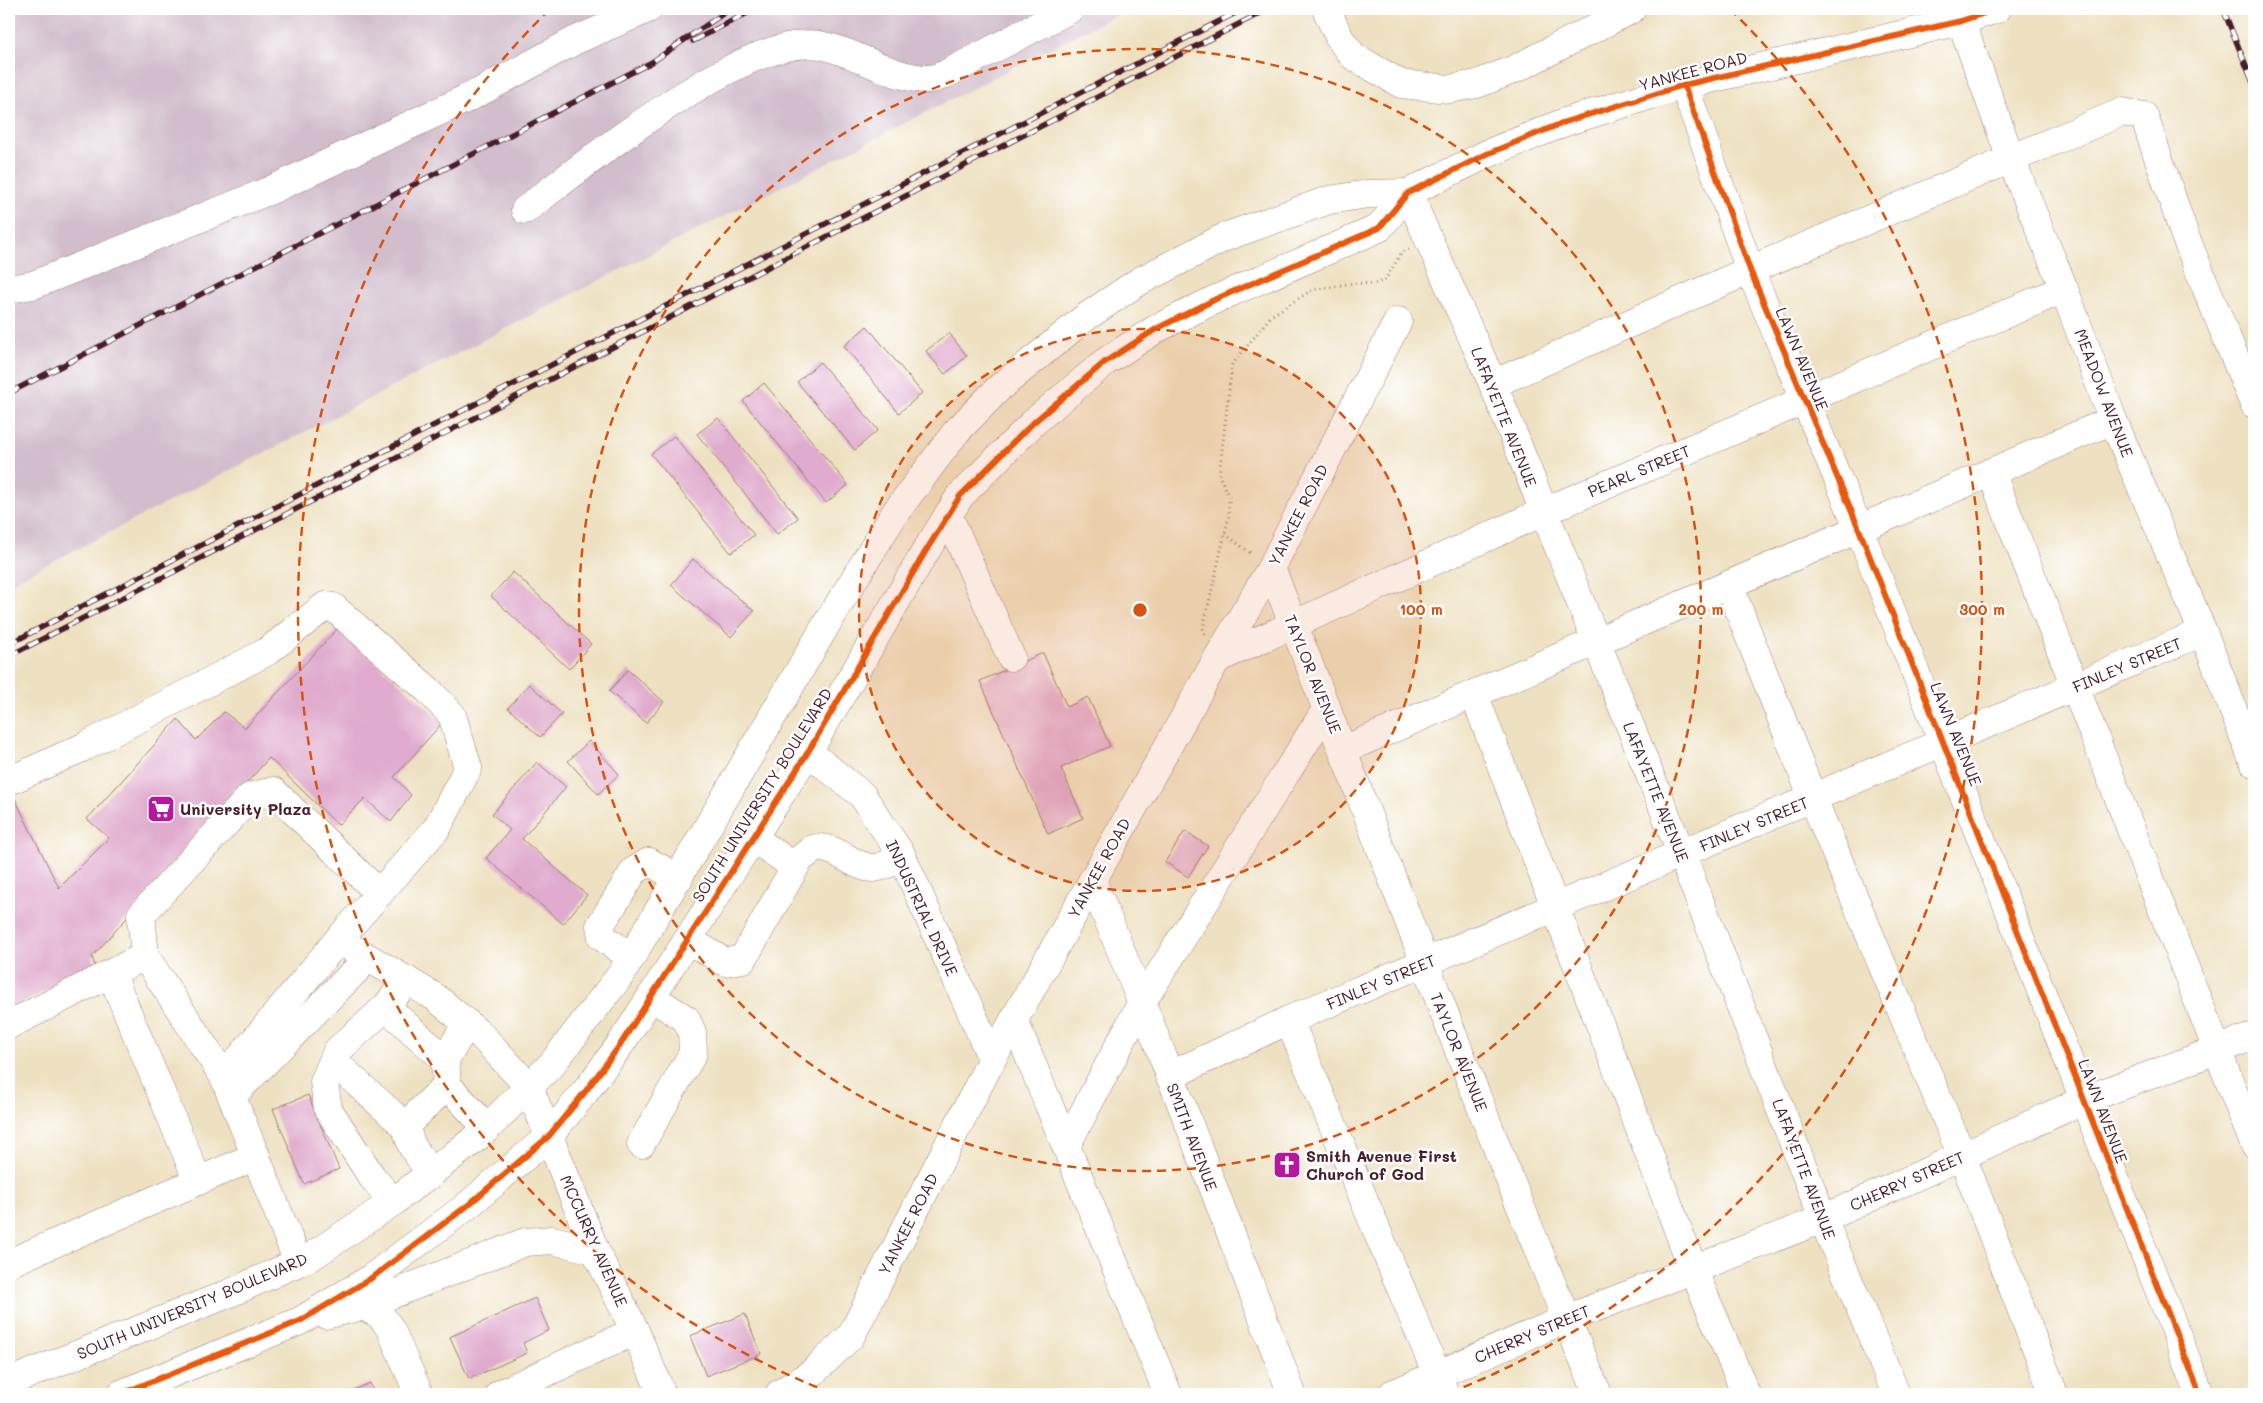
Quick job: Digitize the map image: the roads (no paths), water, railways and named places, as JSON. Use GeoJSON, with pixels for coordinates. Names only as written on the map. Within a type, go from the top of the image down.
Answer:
{"type":"FeatureCollection","features":[{"type":"Feature","properties":{"kind":"street"},"geometry":{"type":"LineString","coordinates":[[9,289],[33,285],[272,190],[474,95],[576,40],[648,9]]}},
{"type":"Feature","properties":{"kind":"street"},"geometry":{"type":"LineString","coordinates":[[525,210],[622,138],[707,81],[759,56],[800,44],[820,46],[910,77],[929,80],[946,74],[1070,9]]}},
{"type":"Feature","properties":{"kind":"street"},"geometry":{"type":"LineString","coordinates":[[1326,9],[1340,38],[1353,56],[1401,84],[1449,89],[1477,84],[1515,69],[1632,9]]}},
{"type":"Feature","properties":{"kind":"street","name":"YANKEE ROAD"},"geometry":{"type":"LineString","coordinates":[[1408,193],[1487,154],[1565,122],[1684,85],[1961,21],[1997,9]]}},
{"type":"Feature","properties":{"kind":"street","name":"MEADOW AVENUE"},"geometry":{"type":"LineString","coordinates":[[1961,21],[2011,159],[2064,289],[2113,420],[2203,632],[2254,763]]}},
{"type":"Feature","properties":{"kind":"street","name":"LAWN AVENUE"},"geometry":{"type":"LineString","coordinates":[[1684,85],[1750,270],[1859,529],[2200,1394]]}},
{"type":"Feature","properties":{"kind":"street"},"geometry":{"type":"LineString","coordinates":[[1492,384],[1750,270],[2122,112],[2144,116],[2185,236],[2254,404]]}},
{"type":"Feature","properties":{"kind":"street","name":"LAFAYETTE AVENUE"},"geometry":{"type":"LineString","coordinates":[[1408,193],[1492,384],[1682,855],[1823,1219],[1896,1394]]}},
{"type":"Feature","properties":{"kind":"street","name":"SOUTH UNIVERSITY BOULEVARD"},"geometry":{"type":"LineString","coordinates":[[121,1394],[300,1321],[370,1279],[467,1206],[548,1137],[620,1045],[688,940],[808,752],[960,496],[1034,422],[1105,362],[1156,329],[1216,299],[1379,228],[1408,193]]}},
{"type":"Feature","properties":{"kind":"street","name":"SOUTH UNIVERSITY BOULEVARD"},"geometry":{"type":"LineString","coordinates":[[9,1382],[230,1293],[312,1256],[431,1174],[487,1128],[552,1064],[592,1014],[631,957],[826,625],[895,513],[956,432],[999,388],[1071,329],[1138,282],[1225,237],[1330,200],[1368,194],[1408,193]]}},
{"type":"Feature","properties":{"kind":"street","name":"PEARL STREET"},"geometry":{"type":"LineString","coordinates":[[1216,659],[1543,512],[2064,289]]}},
{"type":"Feature","properties":{"kind":"street","name":"YANKEE ROAD"},"geometry":{"type":"LineString","coordinates":[[779,1394],[812,1373],[851,1336],[992,1059],[1216,659],[1271,568],[1398,321]]}},
{"type":"Feature","properties":{"kind":"street"},"geometry":{"type":"LineString","coordinates":[[1343,750],[2113,420]]}},
{"type":"Feature","properties":{"kind":"street"},"geometry":{"type":"LineString","coordinates":[[1991,472],[2254,1144]]}},
{"type":"Feature","properties":{"kind":"street"},"geometry":{"type":"LineString","coordinates":[[948,515],[1011,657]]}},
{"type":"Feature","properties":{"kind":"street","name":"TAYLOR AVENUE"},"geometry":{"type":"LineString","coordinates":[[1271,568],[1327,708],[1424,964],[1566,1319],[1598,1394]]}},
{"type":"Feature","properties":{"kind":"street"},"geometry":{"type":"LineString","coordinates":[[1729,585],[1813,799],[1962,1156],[2054,1394]]}},
{"type":"Feature","properties":{"kind":"street"},"geometry":{"type":"LineString","coordinates":[[9,781],[86,746],[268,652],[325,606],[333,607],[427,689],[452,715],[468,768],[438,828],[338,940],[228,1086]]}},
{"type":"Feature","properties":{"kind":"street","name":"FINLEY STREET"},"geometry":{"type":"LineString","coordinates":[[1169,1076],[1289,1020],[1682,855],[2203,632]]}},
{"type":"Feature","properties":{"kind":"street"},"geometry":{"type":"LineString","coordinates":[[1474,694],[1693,1269],[1746,1394]]}},
{"type":"Feature","properties":{"kind":"street"},"geometry":{"type":"LineString","coordinates":[[1066,1146],[1142,1002],[1327,708]]}},
{"type":"Feature","properties":{"kind":"street","name":"INDUSTRIAL DRIVE"},"geometry":{"type":"LineString","coordinates":[[808,752],[862,795],[902,857],[992,1059]]}},
{"type":"Feature","properties":{"kind":"street"},"geometry":{"type":"LineString","coordinates":[[298,1262],[228,1086],[145,956],[142,915],[250,797],[273,791],[379,893]]}},
{"type":"Feature","properties":{"kind":"street"},"geometry":{"type":"LineString","coordinates":[[753,838],[795,867]]}},
{"type":"Feature","properties":{"kind":"street"},"geometry":{"type":"LineString","coordinates":[[688,940],[726,962],[743,959],[803,855],[817,848],[830,850],[866,867],[878,867],[902,857]]}},
{"type":"Feature","properties":{"kind":"street"},"geometry":{"type":"LineString","coordinates":[[631,957],[602,937],[600,926],[634,871],[649,862],[679,878]]}},
{"type":"Feature","properties":{"kind":"street","name":"SMITH AVENUE"},"geometry":{"type":"LineString","coordinates":[[1092,881],[1142,1002],[1292,1394]]}},
{"type":"Feature","properties":{"kind":"street"},"geometry":{"type":"LineString","coordinates":[[338,940],[436,997],[482,1036],[529,1087]]}},
{"type":"Feature","properties":{"kind":"street"},"geometry":{"type":"LineString","coordinates":[[9,1025],[145,956]]}},
{"type":"Feature","properties":{"kind":"street"},"geometry":{"type":"LineString","coordinates":[[228,1086],[368,958]]}},
{"type":"Feature","properties":{"kind":"street"},"geometry":{"type":"LineString","coordinates":[[111,972],[198,1181]]}},
{"type":"Feature","properties":{"kind":"street"},"geometry":{"type":"LineString","coordinates":[[393,1202],[372,1177],[328,1109],[324,1082],[337,1052],[386,1006],[407,980]]}},
{"type":"Feature","properties":{"kind":"street"},"geometry":{"type":"LineString","coordinates":[[641,1144],[693,1053],[692,1032],[686,1019],[651,997]]}},
{"type":"Feature","properties":{"kind":"street"},"geometry":{"type":"LineString","coordinates":[[386,1006],[446,1072],[487,1128]]}},
{"type":"Feature","properties":{"kind":"street"},"geometry":{"type":"LineString","coordinates":[[1014,1020],[1168,1394]]}},
{"type":"Feature","properties":{"kind":"street"},"geometry":{"type":"LineString","coordinates":[[1289,1020],[1441,1384]]}},
{"type":"Feature","properties":{"kind":"street"},"geometry":{"type":"LineString","coordinates":[[405,1126],[446,1072],[467,1023]]}},
{"type":"Feature","properties":{"kind":"street","name":"CHERRY STREET"},"geometry":{"type":"LineString","coordinates":[[1392,1394],[1441,1384],[1566,1319],[1823,1219],[2084,1100],[2254,1036]]}},
{"type":"Feature","properties":{"kind":"street"},"geometry":{"type":"LineString","coordinates":[[333,1061],[405,1126],[412,1146],[431,1174]]}},
{"type":"Feature","properties":{"kind":"street","name":"MCCURRY AVENUE"},"geometry":{"type":"LineString","coordinates":[[529,1087],[596,1250],[635,1331],[662,1394]]}},
{"type":"Feature","properties":{"kind":"street"},"geometry":{"type":"LineString","coordinates":[[9,1263],[256,1156]]}},
{"type":"Feature","properties":{"kind":"street"},"geometry":{"type":"LineString","coordinates":[[300,1321],[363,1306],[525,1242],[552,1240],[596,1250]]}},
{"type":"Feature","properties":{"kind":"street"},"geometry":{"type":"LineString","coordinates":[[363,1306],[380,1315],[390,1328],[419,1394]]}},
{"type":"Feature","properties":{"kind":"street"},"geometry":{"type":"LineString","coordinates":[[500,1394],[635,1331]]}},
{"type":"Feature","properties":{"kind":"railway"},"geometry":{"type":"LineString","coordinates":[[9,393],[652,62],[730,9]]}},
{"type":"Feature","properties":{"kind":"railway"},"geometry":{"type":"LineString","coordinates":[[693,41],[755,9]]}},
{"type":"Feature","properties":{"kind":"railway"},"geometry":{"type":"LineString","coordinates":[[9,644],[1243,9]]}},
{"type":"Feature","properties":{"kind":"railway"},"geometry":{"type":"LineString","coordinates":[[9,656],[1268,9]]}},
{"type":"Feature","properties":{"kind":"railway"},"geometry":{"type":"LineString","coordinates":[[2223,9],[2254,85]]}},
{"type":"Feature","properties":{"kind":"place","name":"University Plaza"},"geometry":{"type":"Point","coordinates":[161,809]}},
{"type":"Feature","properties":{"kind":"place","name":"Smith Avenue First Church of God"},"geometry":{"type":"Point","coordinates":[1287,1165]}}]}
